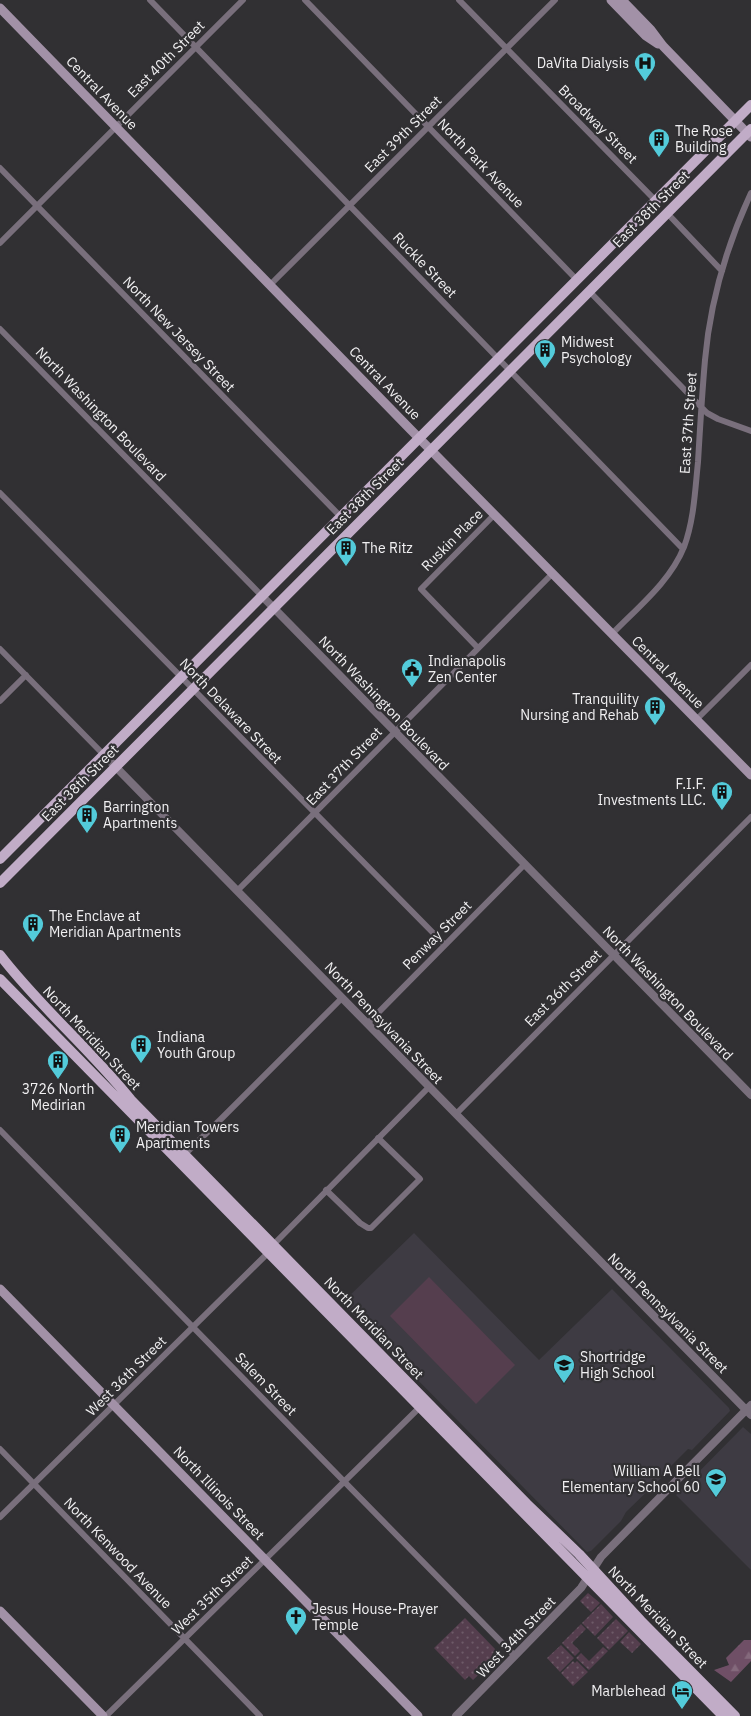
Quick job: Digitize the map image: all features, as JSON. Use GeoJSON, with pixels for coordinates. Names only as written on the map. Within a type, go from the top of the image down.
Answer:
{"type":"FeatureCollection","features":[{"type":"Feature","properties":{"kind":"main road"},"geometry":{"type":"LineString","coordinates":[[611,0],[646,36],[663,46]]}},
{"type":"Feature","properties":{"kind":"main road"},"geometry":{"type":"LineString","coordinates":[[622,0],[651,30],[663,46],[750,133]]}},
{"type":"Feature","properties":{"kind":"main road","name":"Central Avenue"},"geometry":{"type":"LineString","coordinates":[[0,8],[696,720],[749,770]]}},
{"type":"Feature","properties":{"kind":"main road","name":"East 38th Street"},"geometry":{"type":"LineString","coordinates":[[0,860],[751,106]]}},
{"type":"Feature","properties":{"kind":"main road","name":"East 38th Street"},"geometry":{"type":"LineString","coordinates":[[0,883],[667,213],[750,133]]}},
{"type":"Feature","properties":{"kind":"main road","name":"North Meridian Street"},"geometry":{"type":"LineString","coordinates":[[0,955],[28,990],[112,1076],[131,1100],[185,1154],[420,1407],[735,1716]]}},
{"type":"Feature","properties":{"kind":"main road","name":"North Meridian Street"},"geometry":{"type":"LineString","coordinates":[[0,980],[520,1497],[560,1534],[590,1574],[723,1716]]}},
{"type":"Feature","properties":{"kind":"main road","name":"North Illinois Street"},"geometry":{"type":"LineString","coordinates":[[0,1289],[418,1716]]}},
{"type":"Feature","properties":{"kind":"main road"},"geometry":{"type":"LineString","coordinates":[[0,1611],[104,1716]]}},
{"type":"Feature","properties":{"kind":"street","name":"Ruckle Street"},"geometry":{"type":"LineString","coordinates":[[150,0],[683,549]]}},
{"type":"Feature","properties":{"kind":"street","name":"East 40th Street"},"geometry":{"type":"LineString","coordinates":[[0,243],[243,0]]}},
{"type":"Feature","properties":{"kind":"street","name":"North Park Avenue"},"geometry":{"type":"LineString","coordinates":[[304,0],[577,280]]}},
{"type":"Feature","properties":{"kind":"street","name":"Broadway Street"},"geometry":{"type":"LineString","coordinates":[[459,0],[656,201]]}},
{"type":"Feature","properties":{"kind":"street","name":"East 39th Street"},"geometry":{"type":"LineString","coordinates":[[270,285],[555,0]]}},
{"type":"Feature","properties":{"kind":"street","name":"North New Jersey Street"},"geometry":{"type":"LineString","coordinates":[[0,168],[341,517]]}},
{"type":"Feature","properties":{"kind":"street","name":"East 37th Street"},"geometry":{"type":"LineString","coordinates":[[612,634],[666,576],[683,549],[694,508],[708,336],[722,271],[739,220],[751,193]]}},
{"type":"Feature","properties":{"kind":"street"},"geometry":{"type":"LineString","coordinates":[[667,213],[722,271]]}},
{"type":"Feature","properties":{"kind":"street"},"geometry":{"type":"LineString","coordinates":[[589,291],[702,408],[712,416],[751,431]]}},
{"type":"Feature","properties":{"kind":"street","name":"North Washington Boulevard"},"geometry":{"type":"LineString","coordinates":[[0,329],[751,1095]]}},
{"type":"Feature","properties":{"kind":"street","name":"North Delaware Street"},"geometry":{"type":"LineString","coordinates":[[0,493],[444,946]]}},
{"type":"Feature","properties":{"kind":"street","name":"Ruskin Place"},"geometry":{"type":"LineString","coordinates":[[478,648],[421,589],[495,514]]}},
{"type":"Feature","properties":{"kind":"street","name":"East 37th Street"},"geometry":{"type":"LineString","coordinates":[[238,891],[553,573]]}},
{"type":"Feature","properties":{"kind":"street","name":"North Pennsylvania Street"},"geometry":{"type":"LineString","coordinates":[[0,649],[749,1410]]}},
{"type":"Feature","properties":{"kind":"street"},"geometry":{"type":"LineString","coordinates":[[696,720],[751,665]]}},
{"type":"Feature","properties":{"kind":"street"},"geometry":{"type":"LineString","coordinates":[[0,701],[26,675]]}},
{"type":"Feature","properties":{"kind":"street","name":"East 36th Street"},"geometry":{"type":"LineString","coordinates":[[456,1114],[751,817]]}},
{"type":"Feature","properties":{"kind":"street","name":"Penway Street"},"geometry":{"type":"LineString","coordinates":[[367,1024],[525,864]]}},
{"type":"Feature","properties":{"kind":"street"},"geometry":{"type":"LineString","coordinates":[[185,1154],[342,998]]}},
{"type":"Feature","properties":{"kind":"street"},"geometry":{"type":"LineString","coordinates":[[271,1248],[429,1087]]}},
{"type":"Feature","properties":{"kind":"street","name":"Salem Street"},"geometry":{"type":"LineString","coordinates":[[0,1130],[515,1656]]}},
{"type":"Feature","properties":{"kind":"street"},"geometry":{"type":"LineString","coordinates":[[326,1190],[360,1223],[371,1228],[420,1179],[378,1138]]}},
{"type":"Feature","properties":{"kind":"street","name":"West 36th Street"},"geometry":{"type":"LineString","coordinates":[[0,1517],[271,1248]]}},
{"type":"Feature","properties":{"kind":"street","name":"West 35th Street"},"geometry":{"type":"LineString","coordinates":[[104,1716],[266,1560],[420,1407]]}},
{"type":"Feature","properties":{"kind":"street","name":"West 34th Street"},"geometry":{"type":"LineString","coordinates":[[456,1716],[581,1588],[601,1557],[749,1410]]}},
{"type":"Feature","properties":{"kind":"street","name":"North Kenwood Avenue"},"geometry":{"type":"LineString","coordinates":[[0,1449],[260,1716]]}},
{"type":"Feature","properties":{"kind":"shaded area","name":"Shortridge High School"},"geometry":{"type":"Polygon","coordinates":[[[414,1233],[539,1360],[612,1289],[729,1408],[730,1411],[692,1450],[688,1449],[661,1476],[591,1551],[587,1552],[342,1303],[414,1233]]]}},
{"type":"Feature","properties":{"kind":"shaded area"},"geometry":{"type":"Polygon","coordinates":[[[429,1277],[515,1365],[476,1404],[390,1316],[429,1277]]]}},
{"type":"Feature","properties":{"kind":"shaded area","name":"William A Bell Elementary School 60"},"geometry":{"type":"Polygon","coordinates":[[[743,1427],[751,1434],[751,1570],[676,1495],[743,1427]]]}},
{"type":"Feature","properties":{"kind":"shaded area"},"geometry":{"type":"Polygon","coordinates":[[[588,1593],[600,1603],[591,1612],[580,1601],[588,1593]]]}},
{"type":"Feature","properties":{"kind":"shaded area"},"geometry":{"type":"Polygon","coordinates":[[[601,1604],[613,1617],[595,1636],[582,1623],[601,1604]]]}},
{"type":"Feature","properties":{"kind":"shaded area"},"geometry":{"type":"Polygon","coordinates":[[[465,1618],[496,1650],[492,1654],[496,1658],[473,1680],[469,1676],[465,1680],[434,1648],[465,1618]]]}},
{"type":"Feature","properties":{"kind":"shaded area"},"geometry":{"type":"Polygon","coordinates":[[[616,1619],[628,1631],[609,1650],[597,1638],[616,1619]]]}},
{"type":"Feature","properties":{"kind":"shaded area"},"geometry":{"type":"Polygon","coordinates":[[[581,1624],[586,1629],[572,1643],[580,1651],[575,1656],[562,1643],[581,1624]]]}},
{"type":"Feature","properties":{"kind":"shaded area"},"geometry":{"type":"Polygon","coordinates":[[[629,1632],[641,1644],[632,1653],[620,1642],[629,1632]]]}},
{"type":"Feature","properties":{"kind":"shaded area"},"geometry":{"type":"Polygon","coordinates":[[[561,1645],[574,1658],[560,1672],[547,1658],[561,1645]]]}},
{"type":"Feature","properties":{"kind":"shaded area"},"geometry":{"type":"Polygon","coordinates":[[[603,1647],[608,1651],[589,1670],[576,1658],[581,1653],[589,1661],[603,1647]]]}},
{"type":"Feature","properties":{"kind":"shaded area"},"geometry":{"type":"Polygon","coordinates":[[[573,1661],[575,1663],[577,1661],[588,1672],[573,1686],[561,1673],[573,1661]]]}},
{"type":"Feature","properties":{"kind":"green space"},"geometry":{"type":"Polygon","coordinates":[[[744,1640],[751,1640],[751,1661],[731,1682],[714,1670],[729,1665],[726,1658],[744,1640]]]}},
{"type":"Feature","properties":{"kind":"place","name":"DaVita Dialysis"},"geometry":{"type":"Point","coordinates":[645,82]}},
{"type":"Feature","properties":{"kind":"place","name":"The Rose Building"},"geometry":{"type":"Point","coordinates":[659,158]}},
{"type":"Feature","properties":{"kind":"place","name":"Midwest Psychology"},"geometry":{"type":"Point","coordinates":[545,369]}},
{"type":"Feature","properties":{"kind":"place","name":"The Ritz"},"geometry":{"type":"Point","coordinates":[346,567]}},
{"type":"Feature","properties":{"kind":"place","name":"Indianapolis Zen Center"},"geometry":{"type":"Point","coordinates":[412,688]}},
{"type":"Feature","properties":{"kind":"place","name":"Tranquility Nursing and Rehab"},"geometry":{"type":"Point","coordinates":[655,726]}},
{"type":"Feature","properties":{"kind":"place","name":"F.I.F. Investments LLC."},"geometry":{"type":"Point","coordinates":[722,811]}},
{"type":"Feature","properties":{"kind":"place","name":"Barrington Apartments"},"geometry":{"type":"Point","coordinates":[87,834]}},
{"type":"Feature","properties":{"kind":"place","name":"The Enclave at Meridian Apartments"},"geometry":{"type":"Point","coordinates":[33,943]}},
{"type":"Feature","properties":{"kind":"place","name":"Indiana Youth Group"},"geometry":{"type":"Point","coordinates":[141,1064]}},
{"type":"Feature","properties":{"kind":"place","name":"3726 North Medirian"},"geometry":{"type":"Point","coordinates":[58,1080]}},
{"type":"Feature","properties":{"kind":"place","name":"Meridian Towers Apartments"},"geometry":{"type":"Point","coordinates":[120,1154]}},
{"type":"Feature","properties":{"kind":"place","name":"Shortridge High School"},"geometry":{"type":"Point","coordinates":[564,1384]}},
{"type":"Feature","properties":{"kind":"place","name":"William A Bell Elementary School 60"},"geometry":{"type":"Point","coordinates":[716,1498]}},
{"type":"Feature","properties":{"kind":"place","name":"Jesus House-Prayer Temple"},"geometry":{"type":"Point","coordinates":[296,1636]}},
{"type":"Feature","properties":{"kind":"place","name":"Marblehead"},"geometry":{"type":"Point","coordinates":[682,1710]}}]}
